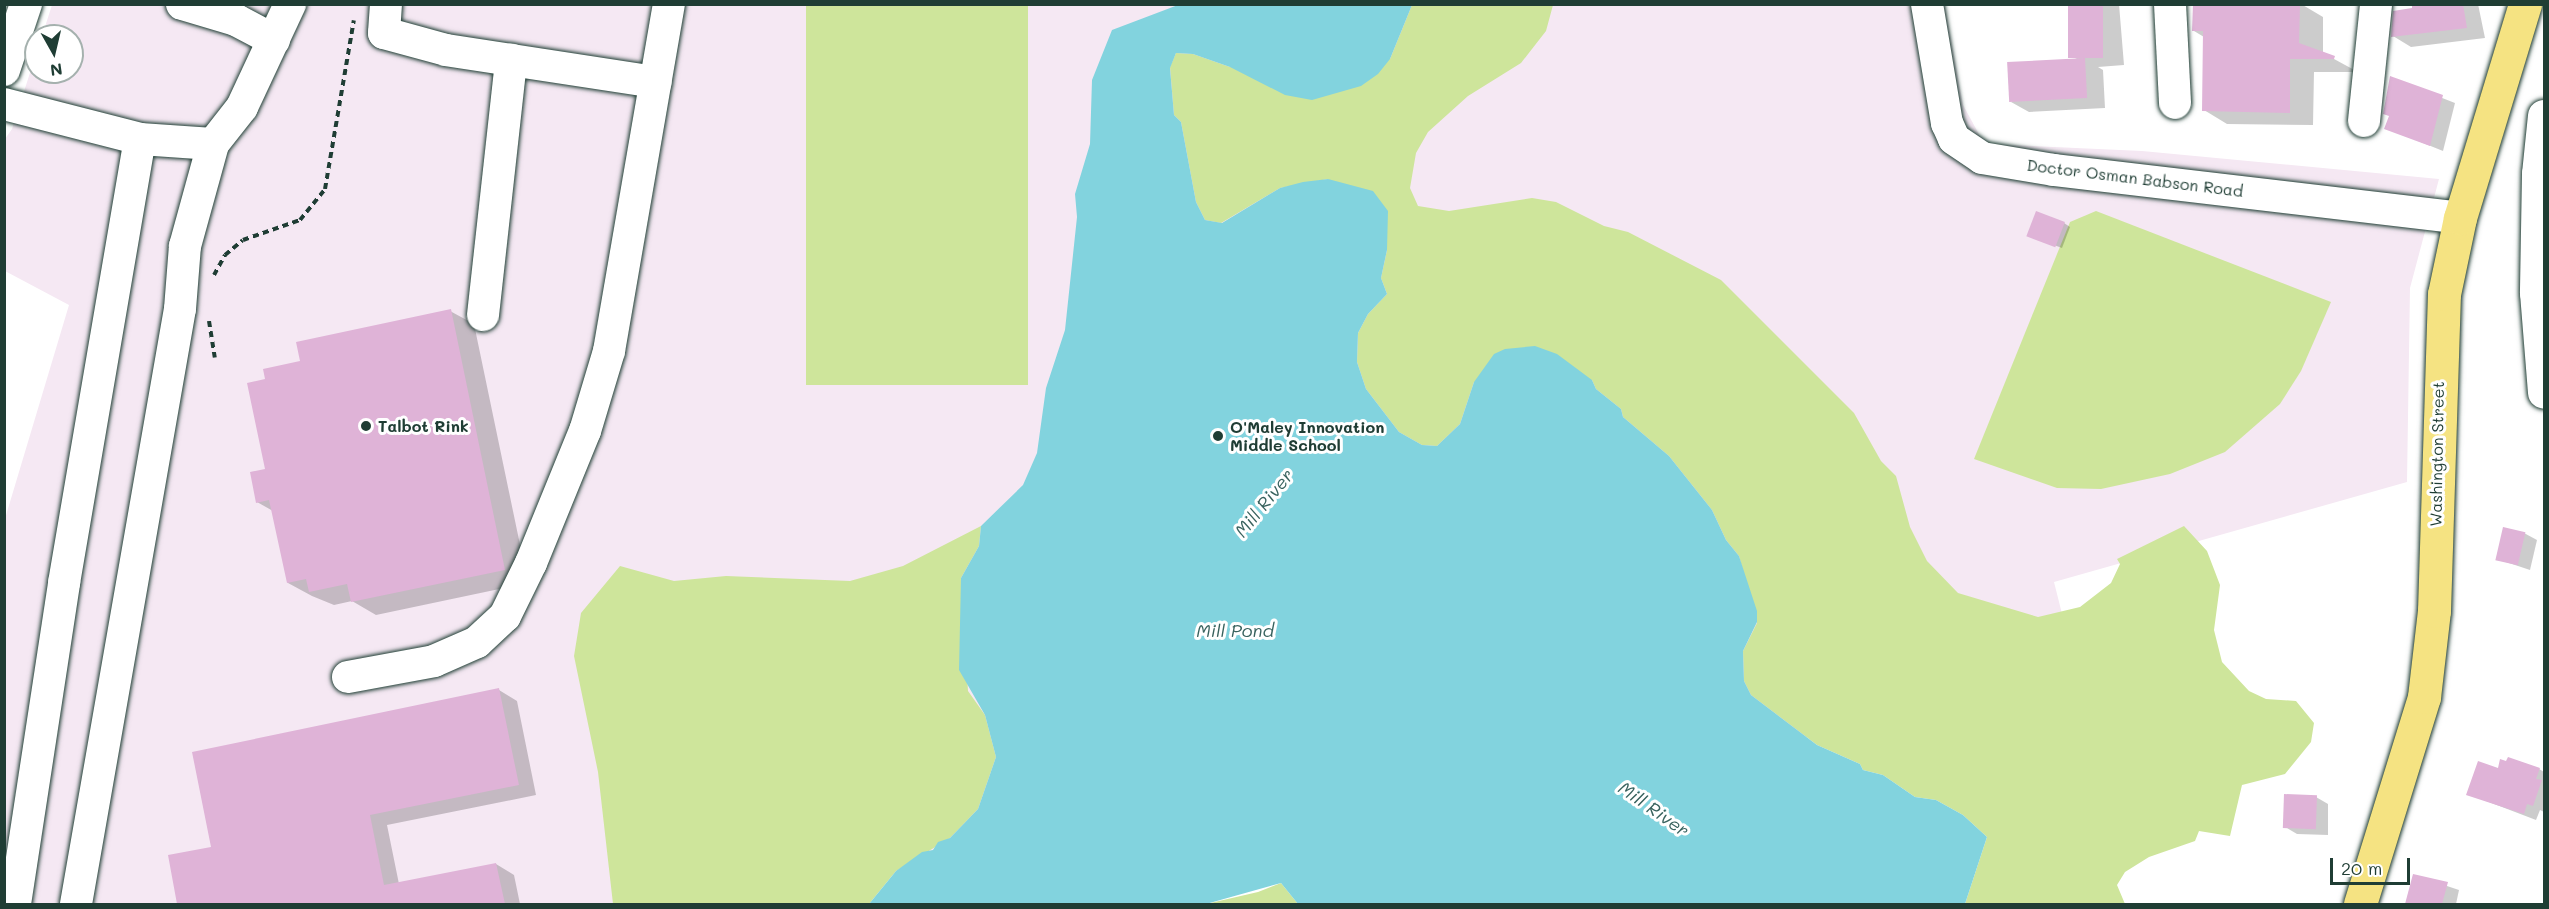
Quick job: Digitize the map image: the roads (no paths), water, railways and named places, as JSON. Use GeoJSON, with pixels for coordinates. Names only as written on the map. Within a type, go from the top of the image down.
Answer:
{"type":"FeatureCollection","features":[{"type":"Feature","properties":{"kind":"main road","name":"Washington Street"},"geometry":{"type":"LineString","coordinates":[[2360,904],[2424,697],[2434,611],[2444,294],[2460,218],[2525,4]]}},
{"type":"Feature","properties":{"kind":"street"},"geometry":{"type":"LineString","coordinates":[[4,70],[26,4]]}},
{"type":"Feature","properties":{"kind":"street"},"geometry":{"type":"LineString","coordinates":[[182,4],[236,20],[274,40]]}},
{"type":"Feature","properties":{"kind":"street"},"geometry":{"type":"LineString","coordinates":[[76,904],[180,309],[185,246],[213,144],[242,107],[290,4]]}},
{"type":"Feature","properties":{"kind":"street"},"geometry":{"type":"LineString","coordinates":[[386,4],[384,33],[446,50],[656,82]]}},
{"type":"Feature","properties":{"kind":"street"},"geometry":{"type":"LineString","coordinates":[[348,677],[434,661],[477,642],[505,616],[585,431],[609,351],[669,4]]}},
{"type":"Feature","properties":{"kind":"street","name":"Doctor Osman Babson Road"},"geometry":{"type":"LineString","coordinates":[[1927,4],[1947,123],[1954,139],[1982,158],[2054,170],[2460,218]]}},
{"type":"Feature","properties":{"kind":"street"},"geometry":{"type":"LineString","coordinates":[[2170,4],[2175,103]]}},
{"type":"Feature","properties":{"kind":"street"},"geometry":{"type":"LineString","coordinates":[[2364,121],[2376,4]]}},
{"type":"Feature","properties":{"kind":"street"},"geometry":{"type":"LineString","coordinates":[[483,315],[511,60]]}},
{"type":"Feature","properties":{"kind":"street"},"geometry":{"type":"LineString","coordinates":[[4,104],[140,139],[213,144]]}},
{"type":"Feature","properties":{"kind":"street"},"geometry":{"type":"LineString","coordinates":[[2544,116],[2538,174],[2536,293],[2544,393]]}},
{"type":"Feature","properties":{"kind":"street"},"geometry":{"type":"LineString","coordinates":[[15,904],[64,583],[140,139]]}},
{"type":"Feature","properties":{"kind":"water","name":"Mill Pond"},"geometry":{"type":"Polygon","coordinates":[[[1178,5],[1412,5],[1390,59],[1378,74],[1361,86],[1312,100],[1285,95],[1230,67],[1193,54],[1176,53],[1170,68],[1174,115],[1181,122],[1196,202],[1205,220],[1222,223],[1280,188],[1303,182],[1328,179],[1373,191],[1388,211],[1387,250],[1381,278],[1387,294],[1368,314],[1358,333],[1357,362],[1366,389],[1399,432],[1422,445],[1437,446],[1460,424],[1474,382],[1494,354],[1505,349],[1535,346],[1557,354],[1592,380],[1596,389],[1621,409],[1623,417],[1669,456],[1712,510],[1726,540],[1739,556],[1757,611],[1757,622],[1743,651],[1744,681],[1751,695],[1817,745],[1860,764],[1863,770],[1883,775],[1915,797],[1936,800],[1963,815],[1987,837],[1965,904],[1298,904],[1281,883],[1206,904],[869,904],[896,871],[922,852],[933,850],[938,842],[950,838],[978,809],[996,757],[985,715],[959,670],[961,578],[979,546],[981,526],[1023,485],[1037,453],[1046,388],[1065,330],[1077,217],[1075,194],[1090,144],[1092,80],[1112,30],[1178,5]]]}},
{"type":"Feature","properties":{"kind":"place","name":"Talbot Rink"},"geometry":{"type":"Point","coordinates":[366,426]}},
{"type":"Feature","properties":{"kind":"place","name":"O'Maley Innovation Middle School"},"geometry":{"type":"Point","coordinates":[1218,436]}},
{"type":"Feature","properties":{"kind":"water label","name":"Mill River"},"geometry":{"type":"Point","coordinates":[1264,503]}},
{"type":"Feature","properties":{"kind":"water label","name":"Mill River"},"geometry":{"type":"Point","coordinates":[1654,809]}}]}
